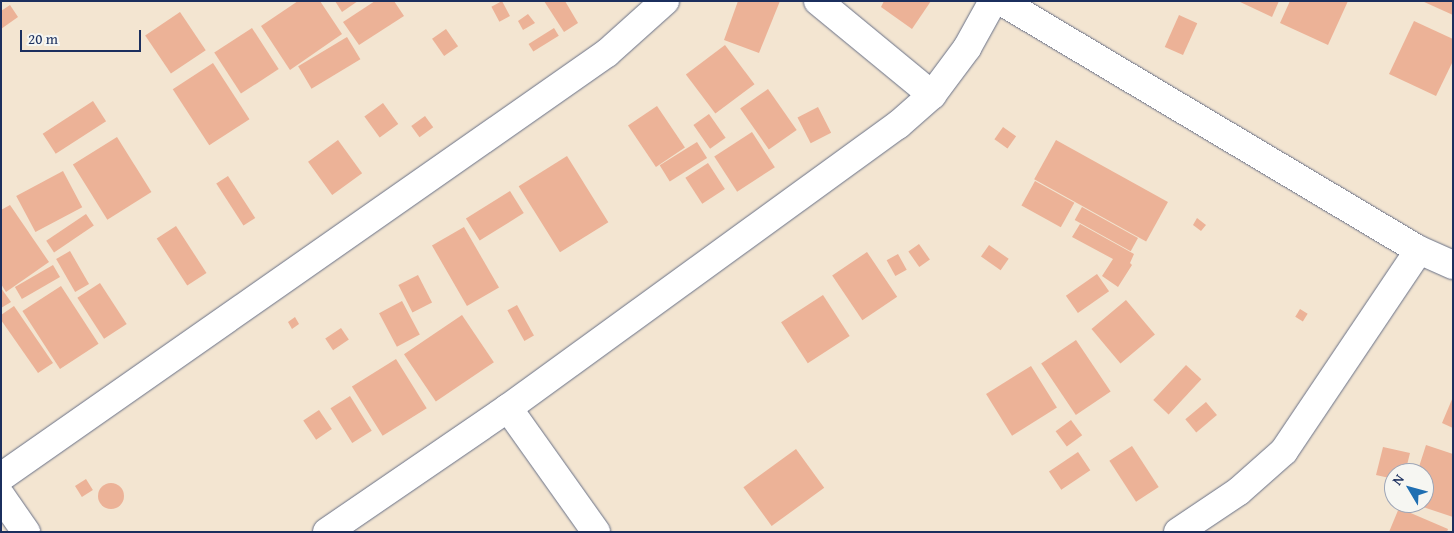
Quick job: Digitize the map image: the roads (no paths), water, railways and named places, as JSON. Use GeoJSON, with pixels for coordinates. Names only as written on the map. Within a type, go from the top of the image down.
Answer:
{"type":"FeatureCollection","features":[{"type":"Feature","properties":{"kind":"street"},"geometry":{"type":"LineString","coordinates":[[1,477],[607,53],[665,1]]}},
{"type":"Feature","properties":{"kind":"street"},"geometry":{"type":"LineString","coordinates":[[818,1],[932,94]]}},
{"type":"Feature","properties":{"kind":"street"},"geometry":{"type":"LineString","coordinates":[[327,532],[508,408],[898,126],[932,94],[967,48],[993,1]]}},
{"type":"Feature","properties":{"kind":"street"},"geometry":{"type":"LineString","coordinates":[[1001,1],[1419,250],[1453,265]]}},
{"type":"Feature","properties":{"kind":"street"},"geometry":{"type":"LineString","coordinates":[[1178,532],[1239,491],[1284,451],[1419,250]]}},
{"type":"Feature","properties":{"kind":"street"},"geometry":{"type":"LineString","coordinates":[[508,408],[596,532]]}},
{"type":"Feature","properties":{"kind":"street"},"geometry":{"type":"LineString","coordinates":[[1,496],[26,532]]}}]}
